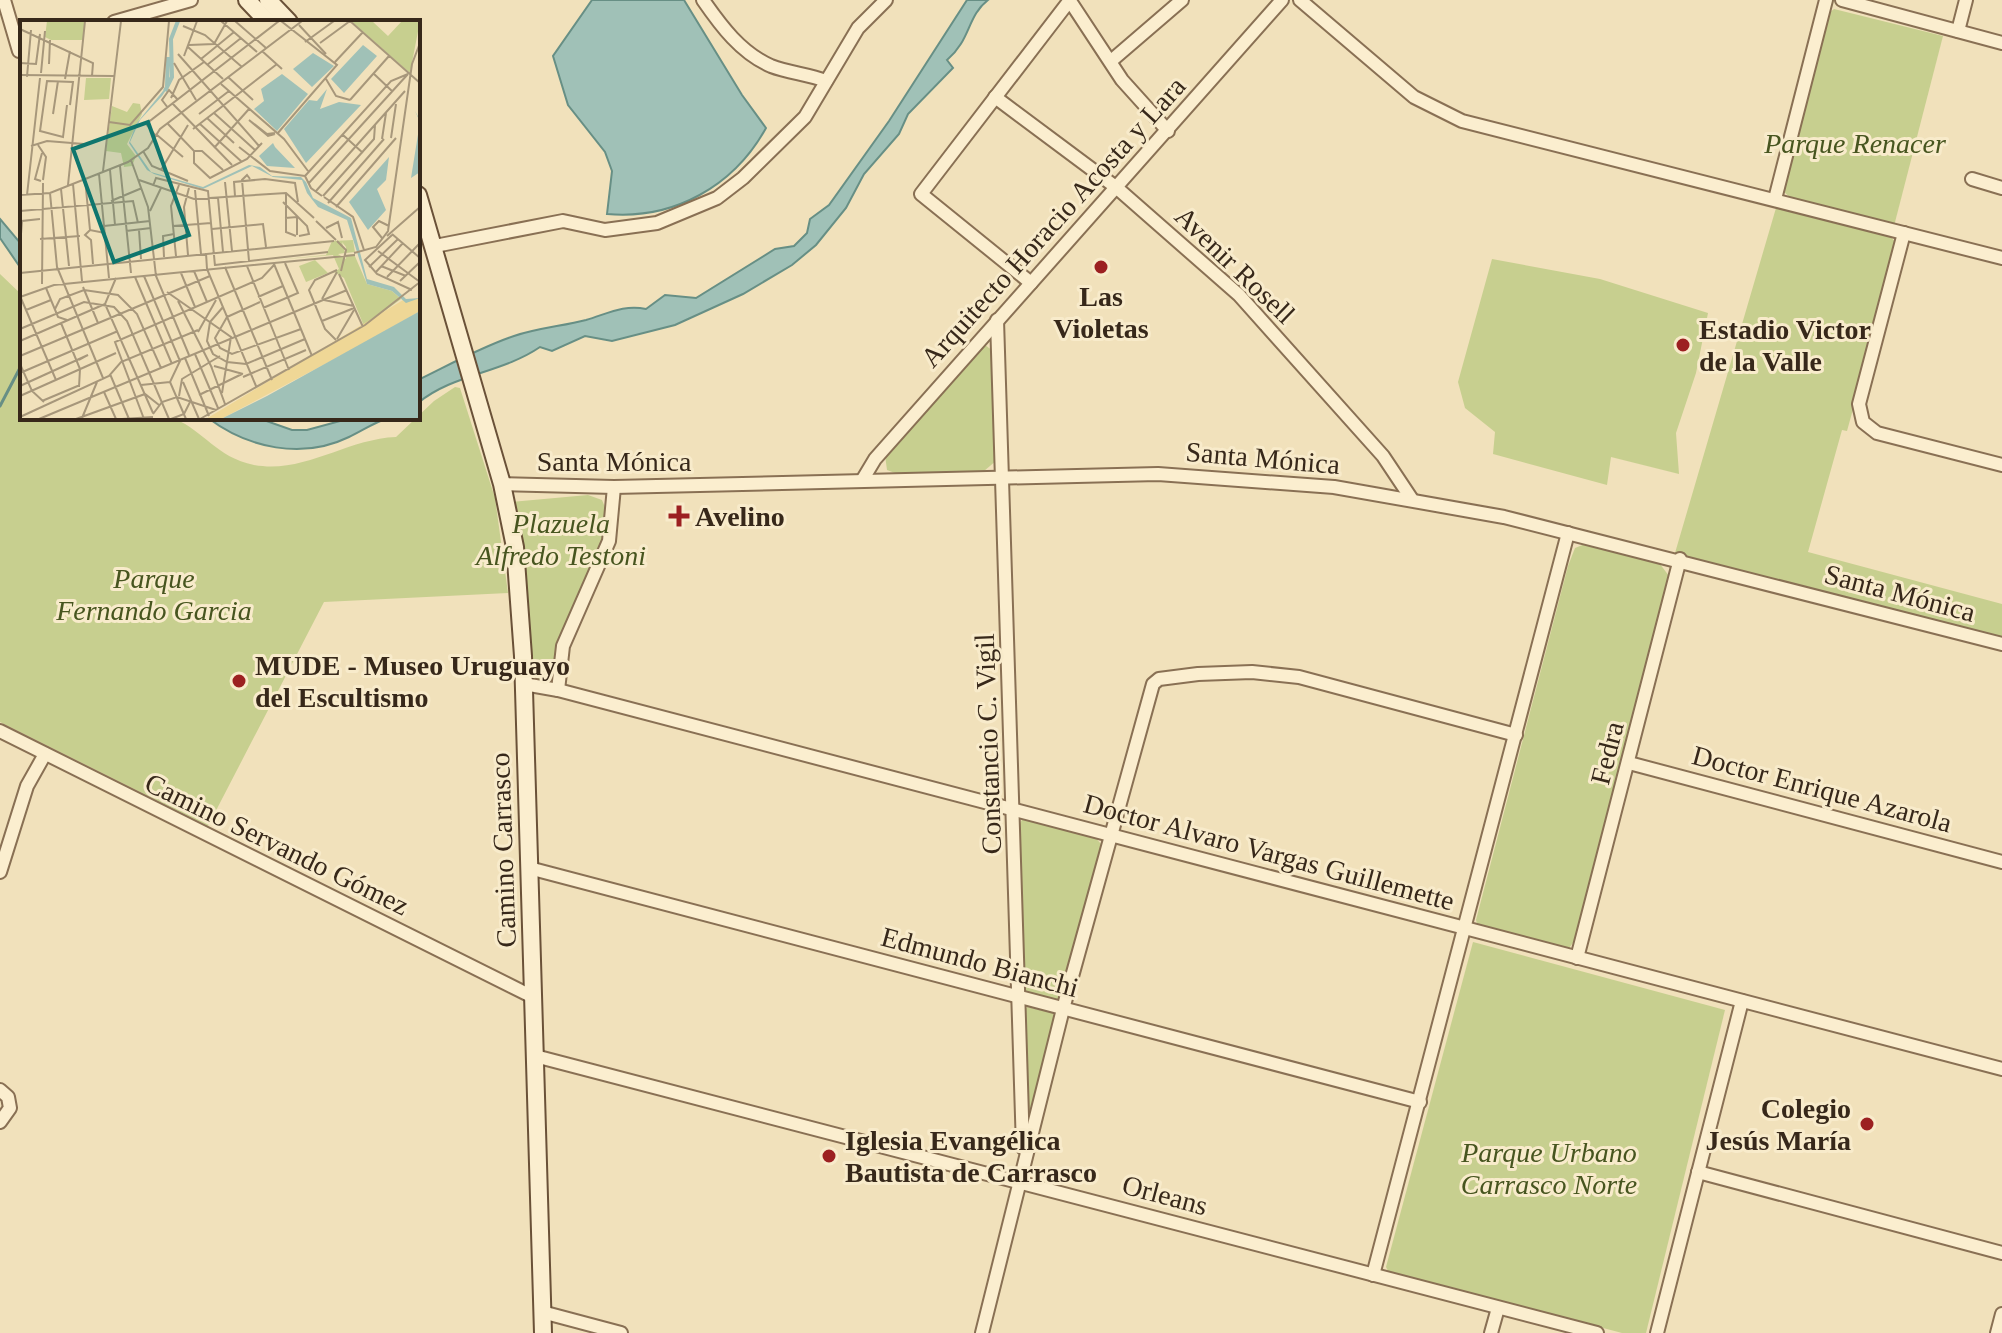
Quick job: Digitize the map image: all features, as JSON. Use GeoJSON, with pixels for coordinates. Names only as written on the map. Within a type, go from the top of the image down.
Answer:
{"type":"FeatureCollection","features":[{"type":"Feature","properties":{"kind":"main road"},"geometry":{"type":"LineString","coordinates":[[247,0],[266,20]]}},
{"type":"Feature","properties":{"kind":"main road"},"geometry":{"type":"LineString","coordinates":[[268,0],[287,20]]}},
{"type":"Feature","properties":{"kind":"main road","name":"Camino Carrasco"},"geometry":{"type":"LineString","coordinates":[[420,201],[502,484],[515,547],[524,684],[543,1333]]}},
{"type":"Feature","properties":{"kind":"street"},"geometry":{"type":"LineString","coordinates":[[4,0],[20,50]]}},
{"type":"Feature","properties":{"kind":"street"},"geometry":{"type":"LineString","coordinates":[[121,20],[191,0]]}},
{"type":"Feature","properties":{"kind":"street"},"geometry":{"type":"LineString","coordinates":[[703,0],[719,23],[748,54],[773,67],[807,73],[826,81]]}},
{"type":"Feature","properties":{"kind":"street"},"geometry":{"type":"LineString","coordinates":[[435,246],[563,221],[605,230],[657,223],[717,198],[743,178],[805,117],[858,28],[886,0]]}},
{"type":"Feature","properties":{"kind":"street"},"geometry":{"type":"LineString","coordinates":[[1031,283],[921,194],[1070,0],[1144,108],[1168,131]]}},
{"type":"Feature","properties":{"kind":"street"},"geometry":{"type":"LineString","coordinates":[[1111,61],[1182,0]]}},
{"type":"Feature","properties":{"kind":"street","name":"Arquitecto Horacio Acosta y Lara"},"geometry":{"type":"LineString","coordinates":[[863,479],[875,459],[1282,0]]}},
{"type":"Feature","properties":{"kind":"street"},"geometry":{"type":"LineString","coordinates":[[1300,0],[1414,97],[1441,113],[1515,135],[2002,258]]}},
{"type":"Feature","properties":{"kind":"street"},"geometry":{"type":"LineString","coordinates":[[1775,199],[1826,0]]}},
{"type":"Feature","properties":{"kind":"street"},"geometry":{"type":"LineString","coordinates":[[1842,0],[2002,43]]}},
{"type":"Feature","properties":{"kind":"street"},"geometry":{"type":"LineString","coordinates":[[1958,31],[1966,0]]}},
{"type":"Feature","properties":{"kind":"street","name":"Avenir Rosell"},"geometry":{"type":"LineString","coordinates":[[995,97],[1117,188],[1239,295],[1383,456],[1411,498]]}},
{"type":"Feature","properties":{"kind":"street"},"geometry":{"type":"LineString","coordinates":[[1972,179],[2002,188]]}},
{"type":"Feature","properties":{"kind":"street"},"geometry":{"type":"LineString","coordinates":[[1904,233],[1859,404],[1863,422],[1877,433],[2002,465]]}},
{"type":"Feature","properties":{"kind":"street","name":"Constancio C. Vigil"},"geometry":{"type":"LineString","coordinates":[[997,320],[1024,1166]]}},
{"type":"Feature","properties":{"kind":"street","name":"Santa Mónica"},"geometry":{"type":"LineString","coordinates":[[502,484],[614,487],[863,479],[1185,475],[1321,485],[1411,498],[1680,559],[2002,644]]}},
{"type":"Feature","properties":{"kind":"street"},"geometry":{"type":"LineString","coordinates":[[558,690],[563,646],[609,541],[614,487]]}},
{"type":"Feature","properties":{"kind":"street"},"geometry":{"type":"LineString","coordinates":[[1373,1275],[1568,533]]}},
{"type":"Feature","properties":{"kind":"street","name":"Fedra"},"geometry":{"type":"LineString","coordinates":[[1577,958],[1680,559]]}},
{"type":"Feature","properties":{"kind":"street"},"geometry":{"type":"LineString","coordinates":[[982,1333],[1063,1009],[1151,689],[1159,679],[1252,672],[1299,677],[1516,735]]}},
{"type":"Feature","properties":{"kind":"street","name":"Doctor Alvaro Vargas Guillemette"},"geometry":{"type":"LineString","coordinates":[[524,684],[558,690],[2002,1069]]}},
{"type":"Feature","properties":{"kind":"street","name":"Camino Servando Gómez"},"geometry":{"type":"LineString","coordinates":[[0,731],[533,997]]}},
{"type":"Feature","properties":{"kind":"street"},"geometry":{"type":"LineString","coordinates":[[0,872],[27,786],[45,754]]}},
{"type":"Feature","properties":{"kind":"street","name":"Doctor Enrique Azarola"},"geometry":{"type":"LineString","coordinates":[[1629,763],[2002,862]]}},
{"type":"Feature","properties":{"kind":"street","name":"Edmundo Bianchi"},"geometry":{"type":"LineString","coordinates":[[529,868],[1420,1102]]}},
{"type":"Feature","properties":{"kind":"street"},"geometry":{"type":"LineString","coordinates":[[1657,1333],[1742,1001]]}},
{"type":"Feature","properties":{"kind":"street","name":"Orleans"},"geometry":{"type":"LineString","coordinates":[[535,1056],[1597,1333]]}},
{"type":"Feature","properties":{"kind":"street"},"geometry":{"type":"LineString","coordinates":[[0,1090],[8,1097],[10,1108],[0,1122]]}},
{"type":"Feature","properties":{"kind":"street"},"geometry":{"type":"LineString","coordinates":[[1698,1172],[2002,1253]]}},
{"type":"Feature","properties":{"kind":"street"},"geometry":{"type":"LineString","coordinates":[[1491,1333],[1498,1308]]}},
{"type":"Feature","properties":{"kind":"street"},"geometry":{"type":"LineString","coordinates":[[542,1312],[621,1333]]}},
{"type":"Feature","properties":{"kind":"street"},"geometry":{"type":"LineString","coordinates":[[1997,1333],[2002,1314]]}},
{"type":"Feature","properties":{"kind":"green space","name":"Parque Renacer"},"geometry":{"type":"Polygon","coordinates":[[[1834,9],[1943,36],[1894,226],[1793,200],[1783,191],[1829,13],[1834,9]]]}},
{"type":"Feature","properties":{"kind":"green space"},"geometry":{"type":"Polygon","coordinates":[[[1776,208],[1889,235],[1898,245],[1847,431],[1842,430],[1808,552],[2002,604],[2002,639],[1675,553],[1776,208]]]}},
{"type":"Feature","properties":{"kind":"green space"},"geometry":{"type":"Polygon","coordinates":[[[1492,259],[1600,279],[1708,313],[1696,373],[1676,433],[1679,474],[1611,457],[1607,485],[1493,454],[1495,432],[1465,408],[1458,382],[1492,259]]]}},
{"type":"Feature","properties":{"kind":"green space","name":"Parque Fernando Garcia"},"geometry":{"type":"Polygon","coordinates":[[[0,274],[20,293],[20,420],[177,420],[241,461],[254,465],[291,465],[360,443],[396,437],[414,420],[420,420],[420,414],[434,401],[455,387],[460,388],[495,498],[508,593],[324,602],[208,826],[0,722],[0,274]]]}},
{"type":"Feature","properties":{"kind":"green space"},"geometry":{"type":"Polygon","coordinates":[[[985,345],[993,351],[997,460],[984,471],[895,473],[887,470],[885,455],[985,345]]]}},
{"type":"Feature","properties":{"kind":"green space","name":"Plazuela Alfredo Testoni"},"geometry":{"type":"Polygon","coordinates":[[[588,495],[602,500],[606,514],[602,547],[562,633],[554,681],[534,678],[522,544],[511,502],[588,495]]]}},
{"type":"Feature","properties":{"kind":"green space"},"geometry":{"type":"Polygon","coordinates":[[[1585,544],[1660,564],[1669,576],[1575,940],[1567,951],[1478,927],[1476,920],[1568,566],[1575,548],[1585,544]]]}},
{"type":"Feature","properties":{"kind":"green space"},"geometry":{"type":"Polygon","coordinates":[[[1023,818],[1094,836],[1101,844],[1058,1001],[1024,993],[1018,827],[1023,818]]]}},
{"type":"Feature","properties":{"kind":"green space","name":"Parque Urbano Carrasco Norte"},"geometry":{"type":"Polygon","coordinates":[[[1473,942],[1725,1010],[1646,1333],[1622,1333],[1388,1271],[1386,1267],[1473,942]]]}},
{"type":"Feature","properties":{"kind":"green space"},"geometry":{"type":"Polygon","coordinates":[[[1027,1007],[1053,1013],[1056,1022],[1027,1119],[1024,1011],[1027,1007]]]}},
{"type":"Feature","properties":{"kind":"water"},"geometry":{"type":"Polygon","coordinates":[[[592,0],[684,0],[742,95],[766,128],[737,167],[700,195],[656,211],[607,214],[612,171],[605,152],[568,105],[553,56],[592,0]]]}},
{"type":"Feature","properties":{"kind":"water"},"geometry":{"type":"Polygon","coordinates":[[[967,0],[988,0],[976,13],[961,44],[947,60],[953,68],[908,114],[899,134],[864,174],[846,208],[816,245],[792,265],[743,294],[675,325],[612,341],[585,336],[552,351],[540,347],[510,363],[446,386],[420,402],[420,379],[489,345],[523,333],[586,320],[616,310],[646,309],[665,295],[696,298],[775,249],[794,246],[807,233],[810,219],[829,205],[889,121],[967,0]]]}},
{"type":"Feature","properties":{"kind":"water"},"geometry":{"type":"Polygon","coordinates":[[[0,219],[20,243],[20,267],[0,238],[0,219]]]}},
{"type":"Feature","properties":{"kind":"water"},"geometry":{"type":"Polygon","coordinates":[[[211,420],[264,420],[292,430],[307,430],[344,420],[382,420],[331,444],[294,449],[258,443],[211,420]]]}},
{"type":"Feature","properties":{"kind":"waterway"},"geometry":{"type":"LineString","coordinates":[[0,406],[20,368]]}},
{"type":"Feature","properties":{"kind":"place","name":"Las Violetas"},"geometry":{"type":"Point","coordinates":[1101,267]}},
{"type":"Feature","properties":{"kind":"place","name":"Estadio Victor de la Valle"},"geometry":{"type":"Point","coordinates":[1683,345]}},
{"type":"Feature","properties":{"kind":"place","name":"Avelino"},"geometry":{"type":"Point","coordinates":[679,516]}},
{"type":"Feature","properties":{"kind":"place","name":"MUDE - Museo Uruguayo del Escultismo"},"geometry":{"type":"Point","coordinates":[239,681]}},
{"type":"Feature","properties":{"kind":"place","name":"Colegio Jesús María"},"geometry":{"type":"Point","coordinates":[1867,1124]}},
{"type":"Feature","properties":{"kind":"place","name":"Iglesia Evangélica Bautista de Carrasco"},"geometry":{"type":"Point","coordinates":[829,1156]}}]}
